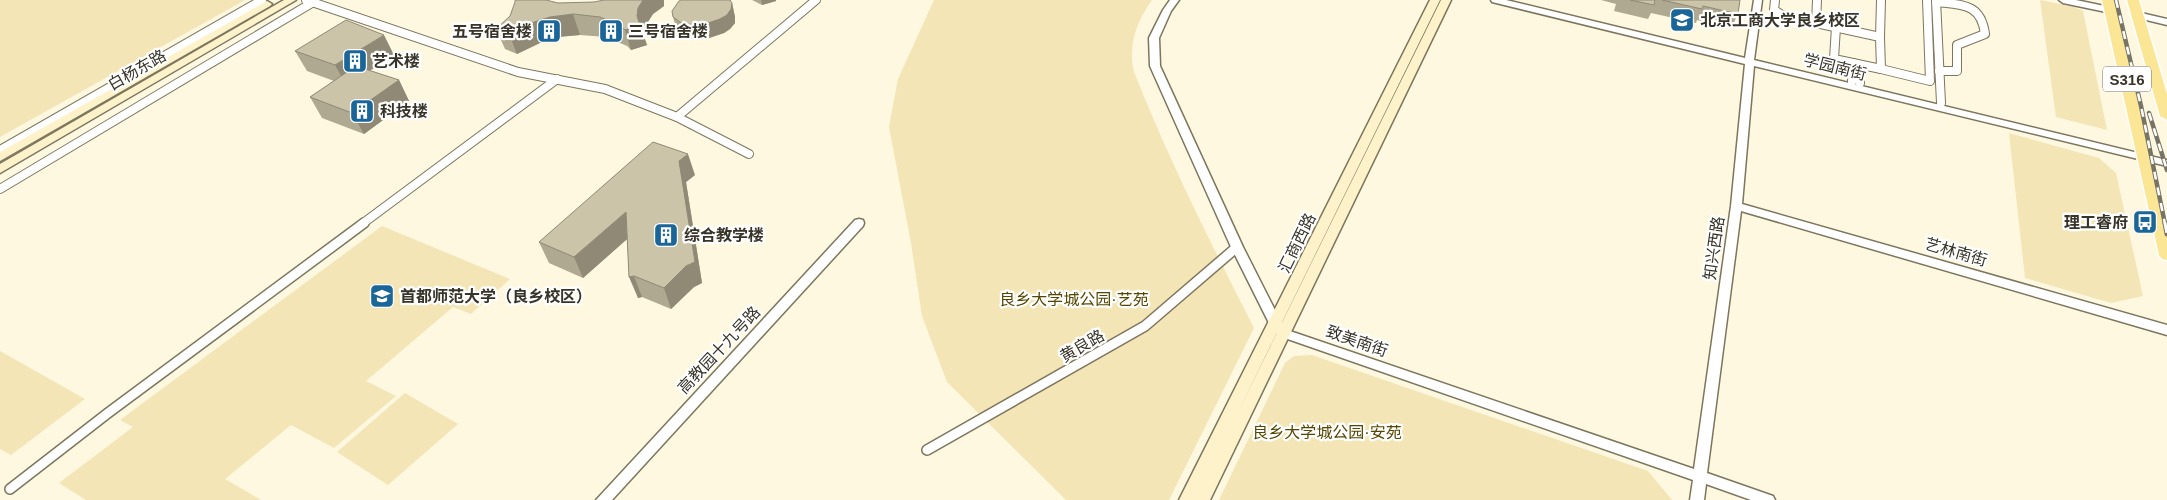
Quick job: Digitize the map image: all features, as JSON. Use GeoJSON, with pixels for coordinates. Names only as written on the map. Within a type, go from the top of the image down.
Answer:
{"type":"FeatureCollection","features":[{"type":"Feature","properties":{"kind":"main road","name":"白杨东路"},"geometry":{"type":"LineString","coordinates":[[0,157],[273,0]]}},
{"type":"Feature","properties":{"kind":"main road","name":"白杨东路"},"geometry":{"type":"LineString","coordinates":[[0,169],[291,0]]}},
{"type":"Feature","properties":{"kind":"main road","name":"汇商西路"},"geometry":{"type":"LineString","coordinates":[[1202,500],[1279,328],[1434,0]]}},
{"type":"Feature","properties":{"kind":"main road","name":"汇商西路"},"geometry":{"type":"LineString","coordinates":[[1187,500],[1279,328],[1446,0]]}},
{"type":"Feature","properties":{"kind":"main road","name":"S316"},"geometry":{"type":"LineString","coordinates":[[2133,0],[2167,116]]}},
{"type":"Feature","properties":{"kind":"main road","name":"S316"},"geometry":{"type":"LineString","coordinates":[[2109,5],[2167,255]]}},
{"type":"Feature","properties":{"kind":"street"},"geometry":{"type":"LineString","coordinates":[[0,150],[262,0]]}},
{"type":"Feature","properties":{"kind":"street"},"geometry":{"type":"LineString","coordinates":[[677,117],[816,0]]}},
{"type":"Feature","properties":{"kind":"street"},"geometry":{"type":"LineString","coordinates":[[1174,0],[1167,10],[1154,38],[1155,66],[1237,247],[1279,328]]}},
{"type":"Feature","properties":{"kind":"street","name":"学园南街"},"geometry":{"type":"LineString","coordinates":[[1495,0],[1856,82],[2144,154],[2167,163]]}},
{"type":"Feature","properties":{"kind":"street","name":"学园南街"},"geometry":{"type":"LineString","coordinates":[[1511,0],[2144,154],[2167,155]]}},
{"type":"Feature","properties":{"kind":"street","name":"知兴西路"},"geometry":{"type":"LineString","coordinates":[[1697,500],[1736,206],[1750,59],[1758,0]]}},
{"type":"Feature","properties":{"kind":"street"},"geometry":{"type":"LineString","coordinates":[[1775,0],[1774,10],[1782,15],[1880,37]]}},
{"type":"Feature","properties":{"kind":"street"},"geometry":{"type":"LineString","coordinates":[[1816,23],[1817,0]]}},
{"type":"Feature","properties":{"kind":"street"},"geometry":{"type":"LineString","coordinates":[[1880,69],[1881,0]]}},
{"type":"Feature","properties":{"kind":"street"},"geometry":{"type":"LineString","coordinates":[[1836,27],[1834,59],[1930,81],[1927,0]]}},
{"type":"Feature","properties":{"kind":"street"},"geometry":{"type":"LineString","coordinates":[[2063,0],[2109,5]]}},
{"type":"Feature","properties":{"kind":"street"},"geometry":{"type":"LineString","coordinates":[[0,189],[312,1],[518,72],[605,89],[677,117],[749,154]]}},
{"type":"Feature","properties":{"kind":"street"},"geometry":{"type":"LineString","coordinates":[[1939,71],[1957,71],[1957,45],[1985,34],[1984,20],[1980,14],[1967,6],[1936,1],[1939,71],[1941,103]]}},
{"type":"Feature","properties":{"kind":"street"},"geometry":{"type":"LineString","coordinates":[[2137,15],[2167,22]]}},
{"type":"Feature","properties":{"kind":"street"},"geometry":{"type":"LineString","coordinates":[[1856,82],[1857,64]]}},
{"type":"Feature","properties":{"kind":"street"},"geometry":{"type":"LineString","coordinates":[[10,489],[108,413],[557,79]]}},
{"type":"Feature","properties":{"kind":"street","name":"艺林南街"},"geometry":{"type":"LineString","coordinates":[[1736,206],[2167,330]]}},
{"type":"Feature","properties":{"kind":"street","name":"高教园十九号路"},"geometry":{"type":"LineString","coordinates":[[603,500],[859,223]]}},
{"type":"Feature","properties":{"kind":"street","name":"黄良路"},"geometry":{"type":"LineString","coordinates":[[927,450],[1145,326],[1237,247]]}},
{"type":"Feature","properties":{"kind":"street","name":"致美南街"},"geometry":{"type":"LineString","coordinates":[[1279,328],[1768,500]]}},
{"type":"Feature","properties":{"kind":"green space"},"geometry":{"type":"Polygon","coordinates":[[[0,0],[245,0],[0,137],[0,0]]]}},
{"type":"Feature","properties":{"kind":"green space","name":"良乡大学城公园·艺苑"},"geometry":{"type":"Polygon","coordinates":[[[934,0],[1152,0],[1146,8],[1135,34],[1132,52],[1134,72],[1191,202],[1254,328],[1169,500],[1066,500],[947,382],[922,316],[911,243],[889,127],[898,79],[934,0]]]}},
{"type":"Feature","properties":{"kind":"green space"},"geometry":{"type":"Polygon","coordinates":[[[2040,0],[2074,7],[2083,11],[2107,130],[2056,117],[2040,0]]]}},
{"type":"Feature","properties":{"kind":"green space"},"geometry":{"type":"Polygon","coordinates":[[[2009,133],[2099,158],[2116,173],[2143,296],[2111,303],[2025,278],[2009,133]]]}},
{"type":"Feature","properties":{"kind":"green space"},"geometry":{"type":"Polygon","coordinates":[[[382,226],[510,279],[471,314],[453,307],[366,381],[396,396],[334,448],[291,425],[225,479],[261,500],[86,500],[59,483],[133,427],[120,420],[382,226]]]}},
{"type":"Feature","properties":{"kind":"green space"},"geometry":{"type":"Polygon","coordinates":[[[0,351],[85,399],[11,455],[0,449],[0,351]]]}},
{"type":"Feature","properties":{"kind":"green space","name":"良乡大学城公园·安苑"},"geometry":{"type":"Polygon","coordinates":[[[1312,355],[1648,471],[1672,500],[1219,500],[1285,363],[1294,356],[1312,355]]]}},
{"type":"Feature","properties":{"kind":"green space"},"geometry":{"type":"Polygon","coordinates":[[[405,393],[458,424],[388,485],[337,452],[405,393]]]}},
{"type":"Feature","properties":{"kind":"building"},"geometry":{"type":"Polygon","coordinates":[[[515,0],[546,0],[558,3],[643,0],[638,8],[637,16],[640,25],[625,30],[621,26],[600,17],[573,14],[550,17],[534,22],[509,34],[496,29],[510,16],[515,0]]]}},
{"type":"Feature","properties":{"kind":"building"},"geometry":{"type":"Polygon","coordinates":[[[681,0],[730,0],[732,3],[727,15],[720,19],[702,25],[683,24],[673,17],[672,11],[681,0]]]}},
{"type":"Feature","properties":{"kind":"building"},"geometry":{"type":"Polygon","coordinates":[[[1630,0],[1655,0],[1654,5],[1630,0]]]}},
{"type":"Feature","properties":{"kind":"building"},"geometry":{"type":"Polygon","coordinates":[[[1662,0],[1740,0],[1738,14],[1703,6],[1702,9],[1662,0]]]}},
{"type":"Feature","properties":{"kind":"building"},"geometry":{"type":"Polygon","coordinates":[[[346,20],[384,35],[335,65],[295,51],[346,20]]]}},
{"type":"Feature","properties":{"kind":"building"},"geometry":{"type":"Polygon","coordinates":[[[356,66],[399,80],[352,113],[310,97],[356,66]]]}},
{"type":"Feature","properties":{"kind":"building","name":"综合教学楼"},"geometry":{"type":"Polygon","coordinates":[[[653,142],[688,154],[679,161],[695,262],[686,266],[664,288],[634,276],[629,277],[626,212],[574,257],[539,242],[653,142]]]}},
{"type":"Feature","properties":{"kind":"railway"},"geometry":{"type":"LineString","coordinates":[[2116,0],[2141,106],[2165,224]]}},
{"type":"Feature","properties":{"kind":"railway"},"geometry":{"type":"LineString","coordinates":[[2149,113],[2167,170]]}},
{"type":"Feature","properties":{"kind":"railway"},"geometry":{"type":"LineString","coordinates":[[2165,223],[2167,234]]}},
{"type":"Feature","properties":{"kind":"place","name":"北京工商大学良乡校区"},"geometry":{"type":"Point","coordinates":[1682,20]}},
{"type":"Feature","properties":{"kind":"place","name":"五号宿舍楼"},"geometry":{"type":"Point","coordinates":[549,31]}},
{"type":"Feature","properties":{"kind":"place","name":"三号宿舍楼"},"geometry":{"type":"Point","coordinates":[611,31]}},
{"type":"Feature","properties":{"kind":"place","name":"艺术楼"},"geometry":{"type":"Point","coordinates":[355,61]}},
{"type":"Feature","properties":{"kind":"place","name":"科技楼"},"geometry":{"type":"Point","coordinates":[362,111]}},
{"type":"Feature","properties":{"kind":"place","name":"理工睿府"},"geometry":{"type":"Point","coordinates":[2145,222]}},
{"type":"Feature","properties":{"kind":"place","name":"综合教学楼"},"geometry":{"type":"Point","coordinates":[666,235]}},
{"type":"Feature","properties":{"kind":"place","name":"首都师范大学（良乡校区）"},"geometry":{"type":"Point","coordinates":[382,296]}}]}
